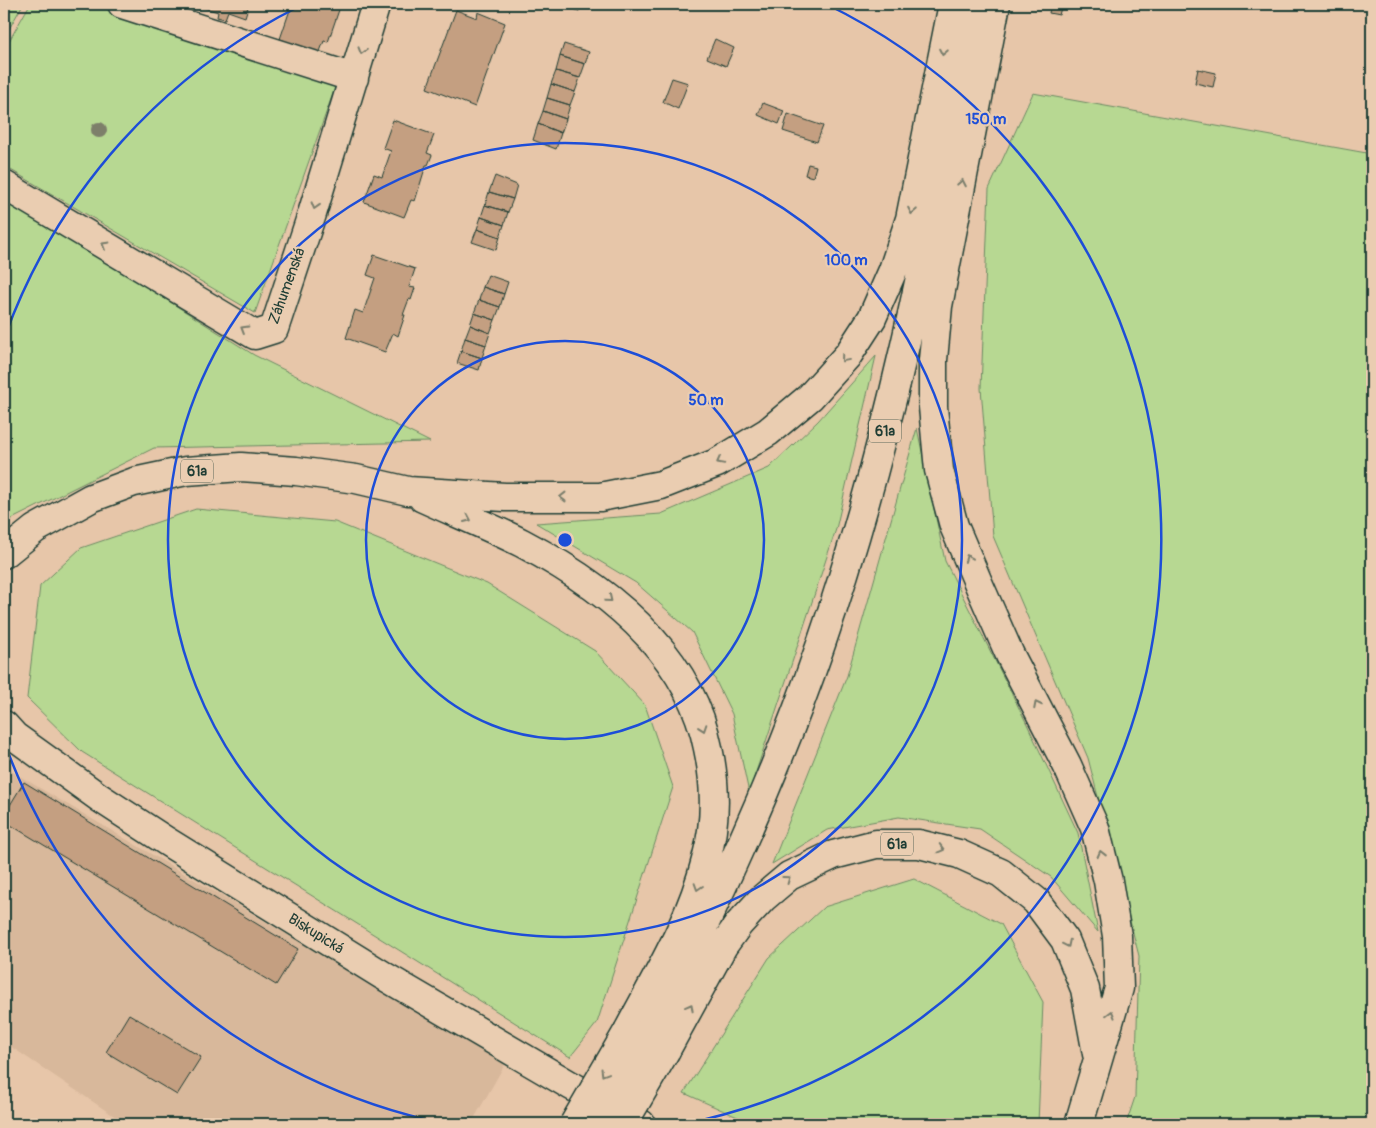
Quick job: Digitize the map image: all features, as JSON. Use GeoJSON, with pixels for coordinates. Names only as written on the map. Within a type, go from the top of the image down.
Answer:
{"type":"FeatureCollection","features":[{"type":"Feature","properties":{"kind":"main road"},"geometry":{"type":"LineString","coordinates":[[122,4],[354,78]]}},
{"type":"Feature","properties":{"kind":"main road","name":"Záhumenská"},"geometry":{"type":"LineString","coordinates":[[4,185],[255,335],[274,330],[376,4]]}},
{"type":"Feature","properties":{"kind":"main road","name":"61a"},"geometry":{"type":"LineString","coordinates":[[4,554],[35,529],[90,498],[134,482],[186,472],[241,467],[296,471],[356,479],[408,491],[505,497],[600,497],[661,485],[717,463],[768,432],[810,397],[848,355],[872,318],[893,270],[910,219],[953,4]]}},
{"type":"Feature","properties":{"kind":"main road","name":"61a"},"geometry":{"type":"LineString","coordinates":[[599,1124],[647,1040],[699,940],[787,740],[822,642],[855,538],[888,419],[940,183],[974,4]]}},
{"type":"Feature","properties":{"kind":"main road","name":"61a"},"geometry":{"type":"LineString","coordinates":[[996,4],[938,306],[933,360],[933,407],[939,470],[954,526],[1010,654],[1068,765],[1095,828],[1108,881],[1117,936],[1118,988],[1080,1124]]}},
{"type":"Feature","properties":{"kind":"main road","name":"61a"},"geometry":{"type":"LineString","coordinates":[[408,491],[522,543],[565,567],[636,621],[667,656],[690,693],[705,733],[713,773],[713,825],[708,851],[692,903],[666,960],[647,1040]]}},
{"type":"Feature","properties":{"kind":"main road","name":"Biskupická"},"geometry":{"type":"LineString","coordinates":[[4,725],[14,736],[100,798],[166,842],[384,976],[570,1085],[641,1124]]}},
{"type":"Feature","properties":{"kind":"main road","name":"61a"},"geometry":{"type":"LineString","coordinates":[[574,1124],[647,1040],[739,924],[763,898],[789,876],[833,855],[876,844],[919,844],[960,854],[1001,873],[1036,901],[1066,940],[1085,989],[1098,1060]]}},
{"type":"Feature","properties":{"kind":"main road"},"geometry":{"type":"LineString","coordinates":[[624,1124],[647,1040]]}},
{"type":"Feature","properties":{"kind":"shaded area"},"geometry":{"type":"Polygon","coordinates":[[[4,768],[505,1064],[471,1124],[126,1124],[4,1042],[4,768]]]}},
{"type":"Feature","properties":{"kind":"green space"},"geometry":{"type":"Polygon","coordinates":[[[4,4],[23,4],[4,38],[4,4]]]}},
{"type":"Feature","properties":{"kind":"green space"},"geometry":{"type":"Polygon","coordinates":[[[30,4],[92,4],[337,82],[255,313],[4,166],[4,50],[30,4]]]}},
{"type":"Feature","properties":{"kind":"green space"},"geometry":{"type":"Polygon","coordinates":[[[1033,93],[1372,154],[1372,1124],[1126,1124],[1135,1097],[1139,956],[1088,758],[993,536],[981,388],[989,189],[1033,93]]]}},
{"type":"Feature","properties":{"kind":"green space"},"geometry":{"type":"Polygon","coordinates":[[[4,197],[254,355],[430,442],[154,448],[4,523],[4,197]]]}},
{"type":"Feature","properties":{"kind":"green space"},"geometry":{"type":"Polygon","coordinates":[[[876,356],[836,529],[749,793],[732,714],[692,632],[636,583],[536,523],[661,514],[769,468],[818,421],[876,356]]]}},
{"type":"Feature","properties":{"kind":"green space"},"geometry":{"type":"Polygon","coordinates":[[[917,428],[945,561],[1027,724],[1078,833],[1098,932],[1051,877],[980,829],[899,817],[827,830],[772,864],[847,676],[917,428]]]}},
{"type":"Feature","properties":{"kind":"green space"},"geometry":{"type":"Polygon","coordinates":[[[196,509],[335,522],[487,584],[595,651],[645,705],[673,787],[597,1023],[570,1057],[82,752],[27,698],[40,586],[81,548],[196,509]]]}},
{"type":"Feature","properties":{"kind":"green space"},"geometry":{"type":"Polygon","coordinates":[[[914,879],[1001,924],[1043,1002],[1038,1124],[753,1124],[684,1093],[769,958],[824,907],[914,879]]]}},
{"type":"Feature","properties":{"kind":"building"},"geometry":{"type":"Polygon","coordinates":[[[205,4],[249,4],[245,17],[228,11],[225,19],[217,17],[218,12],[205,8],[205,4]]]}},
{"type":"Feature","properties":{"kind":"building"},"geometry":{"type":"Polygon","coordinates":[[[292,4],[341,4],[328,42],[324,41],[319,54],[280,39],[292,4]]]}},
{"type":"Feature","properties":{"kind":"building"},"geometry":{"type":"Polygon","coordinates":[[[560,4],[581,4],[579,11],[560,4]]]}},
{"type":"Feature","properties":{"kind":"building"},"geometry":{"type":"Polygon","coordinates":[[[1051,4],[1062,4],[1059,15],[1049,13],[1051,4]]]}},
{"type":"Feature","properties":{"kind":"building"},"geometry":{"type":"Polygon","coordinates":[[[456,10],[477,18],[478,12],[505,23],[475,107],[427,88],[456,10]]]}},
{"type":"Feature","properties":{"kind":"building"},"geometry":{"type":"Polygon","coordinates":[[[715,39],[734,48],[726,66],[707,58],[715,39]]]}},
{"type":"Feature","properties":{"kind":"building"},"geometry":{"type":"Polygon","coordinates":[[[564,44],[589,52],[585,64],[560,56],[564,44]]]}},
{"type":"Feature","properties":{"kind":"building"},"geometry":{"type":"Polygon","coordinates":[[[560,56],[585,64],[580,78],[556,71],[560,56]]]}},
{"type":"Feature","properties":{"kind":"building"},"geometry":{"type":"Polygon","coordinates":[[[1198,69],[1216,73],[1213,87],[1195,83],[1198,69]]]}},
{"type":"Feature","properties":{"kind":"building"},"geometry":{"type":"Polygon","coordinates":[[[556,71],[580,78],[575,92],[551,84],[556,71]]]}},
{"type":"Feature","properties":{"kind":"building"},"geometry":{"type":"Polygon","coordinates":[[[672,78],[688,83],[678,109],[663,102],[672,78]]]}},
{"type":"Feature","properties":{"kind":"building"},"geometry":{"type":"Polygon","coordinates":[[[551,84],[575,92],[570,105],[547,98],[551,84]]]}},
{"type":"Feature","properties":{"kind":"building"},"geometry":{"type":"Polygon","coordinates":[[[547,98],[570,105],[566,119],[543,111],[547,98]]]}},
{"type":"Feature","properties":{"kind":"building"},"geometry":{"type":"Polygon","coordinates":[[[763,103],[784,111],[779,124],[758,115],[763,103]]]}},
{"type":"Feature","properties":{"kind":"building"},"geometry":{"type":"Polygon","coordinates":[[[543,111],[566,119],[561,133],[538,124],[543,111]]]}},
{"type":"Feature","properties":{"kind":"building"},"geometry":{"type":"Polygon","coordinates":[[[788,114],[823,126],[817,142],[783,131],[788,114]]]}},
{"type":"Feature","properties":{"kind":"building"},"geometry":{"type":"Polygon","coordinates":[[[393,120],[434,135],[427,153],[432,155],[428,165],[426,165],[415,201],[411,200],[404,217],[364,202],[374,174],[382,177],[391,151],[383,148],[393,120]]]}},
{"type":"Feature","properties":{"kind":"building"},"geometry":{"type":"Polygon","coordinates":[[[538,124],[561,133],[556,149],[533,140],[538,124]]]}},
{"type":"Feature","properties":{"kind":"building"},"geometry":{"type":"Polygon","coordinates":[[[808,164],[816,166],[813,177],[805,175],[808,164]]]}},
{"type":"Feature","properties":{"kind":"building"},"geometry":{"type":"Polygon","coordinates":[[[495,176],[517,185],[513,199],[489,192],[495,176]]]}},
{"type":"Feature","properties":{"kind":"building"},"geometry":{"type":"Polygon","coordinates":[[[489,192],[513,199],[508,212],[485,205],[489,192]]]}},
{"type":"Feature","properties":{"kind":"building"},"geometry":{"type":"Polygon","coordinates":[[[485,205],[508,212],[504,225],[481,217],[485,205]]]}},
{"type":"Feature","properties":{"kind":"building"},"geometry":{"type":"Polygon","coordinates":[[[481,217],[504,225],[500,237],[477,229],[481,217]]]}},
{"type":"Feature","properties":{"kind":"building"},"geometry":{"type":"Polygon","coordinates":[[[477,229],[500,237],[496,250],[472,242],[477,229]]]}},
{"type":"Feature","properties":{"kind":"building"},"geometry":{"type":"Polygon","coordinates":[[[374,255],[415,269],[409,287],[415,288],[403,315],[405,315],[398,336],[393,333],[385,352],[346,338],[355,310],[363,313],[375,278],[367,275],[374,255]]]}},
{"type":"Feature","properties":{"kind":"building"},"geometry":{"type":"Polygon","coordinates":[[[488,275],[508,282],[504,294],[483,287],[488,275]]]}},
{"type":"Feature","properties":{"kind":"building"},"geometry":{"type":"Polygon","coordinates":[[[483,287],[504,294],[500,307],[479,300],[483,287]]]}},
{"type":"Feature","properties":{"kind":"building"},"geometry":{"type":"Polygon","coordinates":[[[479,300],[500,307],[495,320],[474,313],[479,300]]]}},
{"type":"Feature","properties":{"kind":"building"},"geometry":{"type":"Polygon","coordinates":[[[474,313],[495,320],[490,333],[470,325],[474,313]]]}},
{"type":"Feature","properties":{"kind":"building"},"geometry":{"type":"Polygon","coordinates":[[[470,325],[490,333],[486,345],[465,338],[470,325]]]}},
{"type":"Feature","properties":{"kind":"building"},"geometry":{"type":"Polygon","coordinates":[[[465,338],[486,345],[482,358],[461,351],[465,338]]]}},
{"type":"Feature","properties":{"kind":"building"},"geometry":{"type":"Polygon","coordinates":[[[461,351],[482,358],[479,370],[457,363],[461,351]]]}},
{"type":"Feature","properties":{"kind":"building"},"geometry":{"type":"Polygon","coordinates":[[[24,782],[298,949],[276,985],[4,821],[4,815],[24,782]]]}},
{"type":"Feature","properties":{"kind":"building"},"geometry":{"type":"Polygon","coordinates":[[[129,1014],[201,1057],[177,1095],[106,1052],[129,1014]]]}}]}
